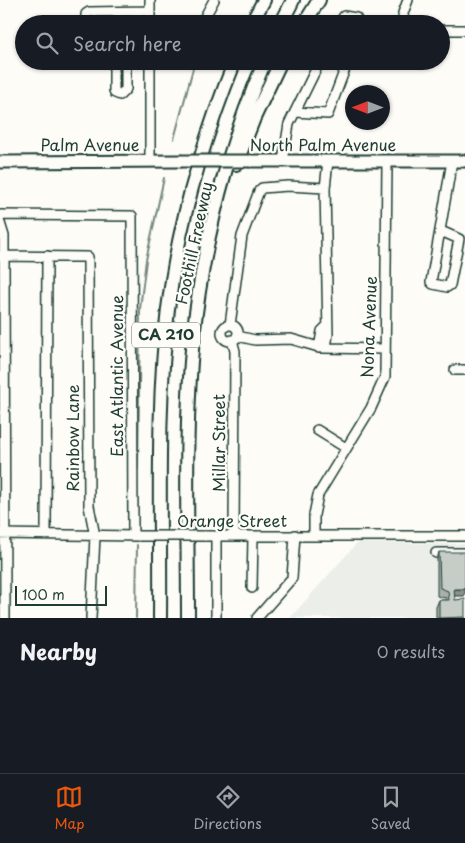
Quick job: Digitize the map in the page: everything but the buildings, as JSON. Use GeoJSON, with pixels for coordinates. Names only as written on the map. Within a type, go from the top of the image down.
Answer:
{"type":"FeatureCollection","features":[{"type":"Feature","properties":{"kind":"highway"},"geometry":{"type":"LineString","coordinates":[[255,15],[262,0]]}},
{"type":"Feature","properties":{"kind":"highway"},"geometry":{"type":"LineString","coordinates":[[286,15],[293,0]]}},
{"type":"Feature","properties":{"kind":"highway"},"geometry":{"type":"LineString","coordinates":[[310,15],[319,0]]}},
{"type":"Feature","properties":{"kind":"highway","name":"Foothill Freeway"},"geometry":{"type":"LineString","coordinates":[[160,618],[162,381],[168,307],[194,180],[209,130],[232,70]]}},
{"type":"Feature","properties":{"kind":"highway","name":"Foothill Freeway"},"geometry":{"type":"LineString","coordinates":[[188,618],[189,408],[197,304],[218,198],[237,135],[262,70]]}},
{"type":"Feature","properties":{"kind":"highway"},"geometry":{"type":"LineString","coordinates":[[197,304],[232,174],[254,118],[277,70]]}},
{"type":"Feature","properties":{"kind":"main road","name":"Palm Avenue"},"geometry":{"type":"LineString","coordinates":[[0,162],[180,161]]}},
{"type":"Feature","properties":{"kind":"main road","name":"North Palm Avenue"},"geometry":{"type":"LineString","coordinates":[[180,161],[465,161]]}},
{"type":"Feature","properties":{"kind":"street"},"geometry":{"type":"LineString","coordinates":[[150,0],[150,15]]}},
{"type":"Feature","properties":{"kind":"street"},"geometry":{"type":"LineString","coordinates":[[206,15],[214,0]]}},
{"type":"Feature","properties":{"kind":"street"},"geometry":{"type":"LineString","coordinates":[[403,15],[408,0]]}},
{"type":"Feature","properties":{"kind":"street"},"geometry":{"type":"LineString","coordinates":[[86,15],[90,12],[150,11]]}},
{"type":"Feature","properties":{"kind":"street"},"geometry":{"type":"LineString","coordinates":[[450,30],[465,30]]}},
{"type":"Feature","properties":{"kind":"street"},"geometry":{"type":"LineString","coordinates":[[114,70],[114,90],[117,95],[120,95],[126,89],[126,70]]}},
{"type":"Feature","properties":{"kind":"street"},"geometry":{"type":"LineString","coordinates":[[150,70],[150,161]]}},
{"type":"Feature","properties":{"kind":"street"},"geometry":{"type":"LineString","coordinates":[[284,161],[285,140],[294,112],[315,70]]}},
{"type":"Feature","properties":{"kind":"street"},"geometry":{"type":"LineString","coordinates":[[294,112],[328,114],[345,70]]}},
{"type":"Feature","properties":{"kind":"street"},"geometry":{"type":"LineString","coordinates":[[322,348],[326,327],[326,188],[328,161]]}},
{"type":"Feature","properties":{"kind":"street"},"geometry":{"type":"LineString","coordinates":[[441,231],[459,239],[450,286],[447,287],[431,282],[441,231],[440,220],[452,161]]}},
{"type":"Feature","properties":{"kind":"street","name":"Nona Avenue"},"geometry":{"type":"LineString","coordinates":[[314,535],[314,515],[318,495],[380,392],[385,378],[387,162]]}},
{"type":"Feature","properties":{"kind":"street"},"geometry":{"type":"LineString","coordinates":[[230,325],[242,236],[259,191],[262,188],[288,186],[326,188]]}},
{"type":"Feature","properties":{"kind":"street","name":"East Atlantic Avenue"},"geometry":{"type":"LineString","coordinates":[[0,215],[132,216],[136,536]]}},
{"type":"Feature","properties":{"kind":"street"},"geometry":{"type":"LineString","coordinates":[[0,223],[4,236],[2,256],[2,534],[5,618]]}},
{"type":"Feature","properties":{"kind":"street"},"geometry":{"type":"LineString","coordinates":[[2,256],[47,256],[46,535]]}},
{"type":"Feature","properties":{"kind":"street","name":"Rainbow Lane"},"geometry":{"type":"LineString","coordinates":[[47,256],[88,257],[88,506],[95,536],[91,618]]}},
{"type":"Feature","properties":{"kind":"street"},"geometry":{"type":"LineString","coordinates":[[230,325],[236,329],[235,338]]}},
{"type":"Feature","properties":{"kind":"street"},"geometry":{"type":"LineString","coordinates":[[230,325],[223,328],[222,336],[225,340],[235,338],[255,340],[291,339],[322,348],[385,349]]}},
{"type":"Feature","properties":{"kind":"street","name":"Millar Street"},"geometry":{"type":"LineString","coordinates":[[234,536],[235,338]]}},
{"type":"Feature","properties":{"kind":"street"},"geometry":{"type":"LineString","coordinates":[[455,370],[465,370]]}},
{"type":"Feature","properties":{"kind":"street"},"geometry":{"type":"LineString","coordinates":[[317,430],[346,448]]}},
{"type":"Feature","properties":{"kind":"street","name":"Orange Street"},"geometry":{"type":"LineString","coordinates":[[2,534],[95,536],[465,536]]}},
{"type":"Feature","properties":{"kind":"street"},"geometry":{"type":"LineString","coordinates":[[257,618],[292,578],[295,535]]}},
{"type":"Feature","properties":{"kind":"street"},"geometry":{"type":"LineString","coordinates":[[216,536],[216,618]]}},
{"type":"Feature","properties":{"kind":"street"},"geometry":{"type":"LineString","coordinates":[[252,588],[253,536]]}},
{"type":"Feature","properties":{"kind":"street"},"geometry":{"type":"LineString","coordinates":[[436,553],[465,553]]}},
{"type":"Feature","properties":{"kind":"shaded area"},"geometry":{"type":"Polygon","coordinates":[[[358,542],[465,544],[465,618],[290,618],[358,542]]]}},
{"type":"Feature","properties":{"kind":"waterway"},"geometry":{"type":"LineString","coordinates":[[174,139],[193,70]]}},
{"type":"Feature","properties":{"kind":"waterway"},"geometry":{"type":"LineString","coordinates":[[138,469],[140,309],[146,260],[164,178]]}},
{"type":"Feature","properties":{"kind":"waterway"},"geometry":{"type":"LineString","coordinates":[[136,618],[137,545]]}}]}
